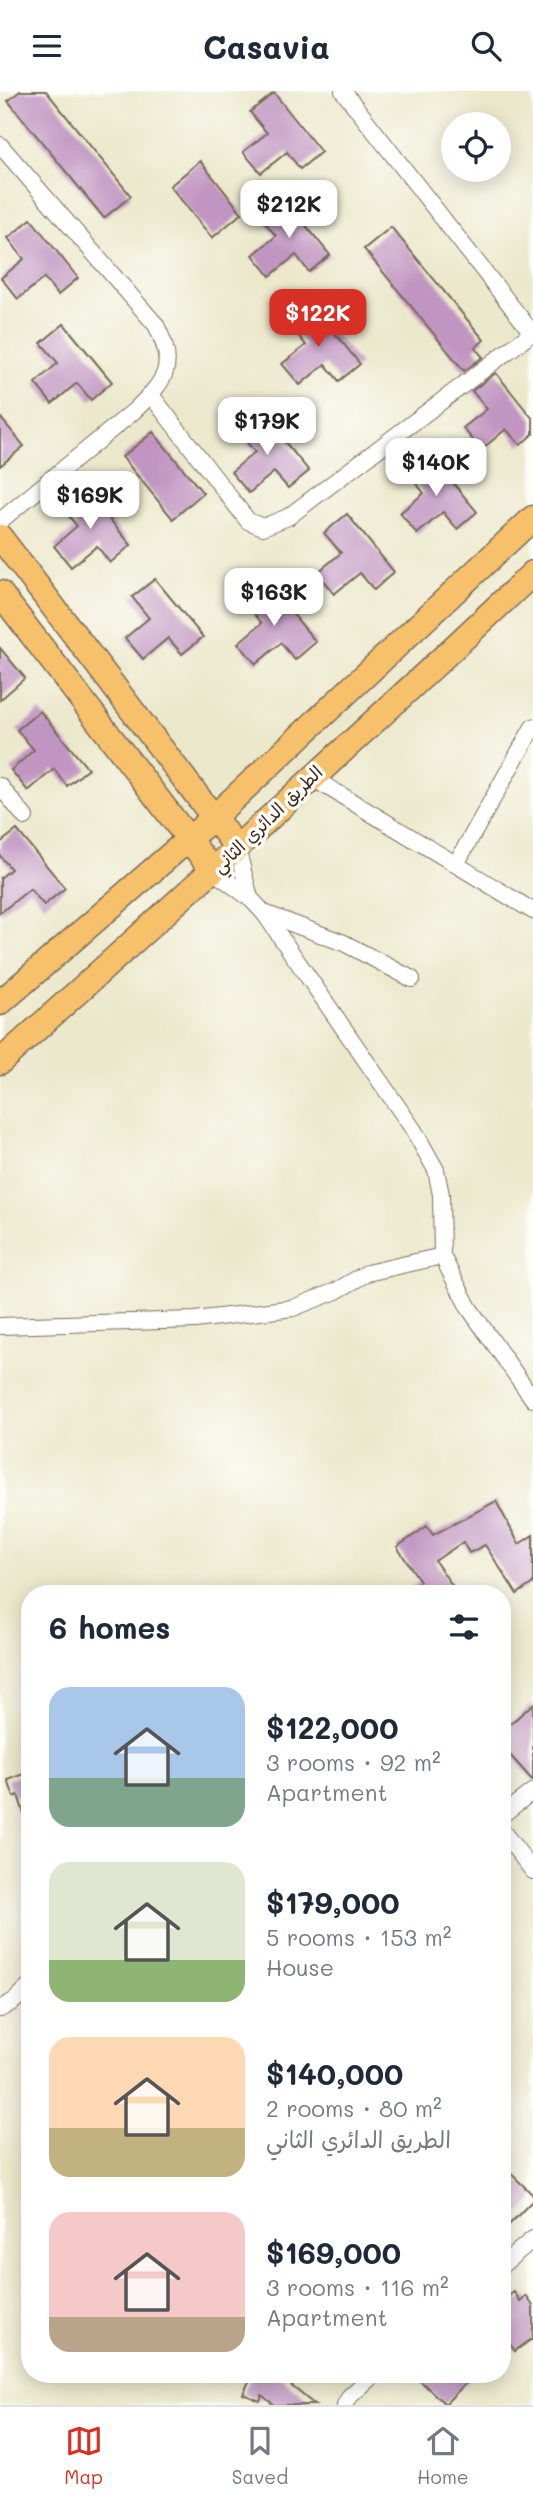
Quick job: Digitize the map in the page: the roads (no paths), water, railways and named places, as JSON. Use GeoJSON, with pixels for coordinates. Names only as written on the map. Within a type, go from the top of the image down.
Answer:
{"type":"FeatureCollection","features":[{"type":"Feature","properties":{"kind":"main road","name":"الطريق الدائري الثاني"},"geometry":{"type":"LineString","coordinates":[[0,1003],[214,817],[533,518]]}},
{"type":"Feature","properties":{"kind":"main road"},"geometry":{"type":"LineString","coordinates":[[0,537],[237,848]]}},
{"type":"Feature","properties":{"kind":"main road","name":"الطريق الدائري الثاني"},"geometry":{"type":"LineString","coordinates":[[0,1062],[213,871],[533,573]]}},
{"type":"Feature","properties":{"kind":"main road"},"geometry":{"type":"LineString","coordinates":[[0,593],[213,871]]}},
{"type":"Feature","properties":{"kind":"street"},"geometry":{"type":"LineString","coordinates":[[152,395],[247,521],[263,527],[288,517],[532,333],[343,91]]}},
{"type":"Feature","properties":{"kind":"street"},"geometry":{"type":"LineString","coordinates":[[0,145],[156,325],[168,352],[169,367],[152,395],[0,521]]}},
{"type":"Feature","properties":{"kind":"street"},"geometry":{"type":"LineString","coordinates":[[456,864],[533,727]]}},
{"type":"Feature","properties":{"kind":"street"},"geometry":{"type":"LineString","coordinates":[[311,777],[533,911]]}},
{"type":"Feature","properties":{"kind":"street"},"geometry":{"type":"LineString","coordinates":[[0,786],[25,817]]}},
{"type":"Feature","properties":{"kind":"street"},"geometry":{"type":"LineString","coordinates":[[237,848],[250,898]]}},
{"type":"Feature","properties":{"kind":"street"},"geometry":{"type":"LineString","coordinates":[[213,871],[250,898],[264,913],[414,1129],[436,1171],[441,1195],[442,1256],[469,1308],[533,1399]]}},
{"type":"Feature","properties":{"kind":"street"},"geometry":{"type":"LineString","coordinates":[[264,913],[344,943],[412,979]]}},
{"type":"Feature","properties":{"kind":"street"},"geometry":{"type":"LineString","coordinates":[[0,1326],[195,1320],[283,1309],[336,1291],[367,1273],[442,1256]]}},
{"type":"Feature","properties":{"kind":"street"},"geometry":{"type":"LineString","coordinates":[[511,1808],[533,1791]]}},
{"type":"Feature","properties":{"kind":"street"},"geometry":{"type":"LineString","coordinates":[[511,1843],[533,1871]]}},
{"type":"Feature","properties":{"kind":"street"},"geometry":{"type":"LineString","coordinates":[[0,2008],[21,1993]]}},
{"type":"Feature","properties":{"kind":"street"},"geometry":{"type":"LineString","coordinates":[[511,2257],[533,2239]]}},
{"type":"Feature","properties":{"kind":"street"},"geometry":{"type":"LineString","coordinates":[[345,2405],[350,2396],[364,2383]]}}]}
